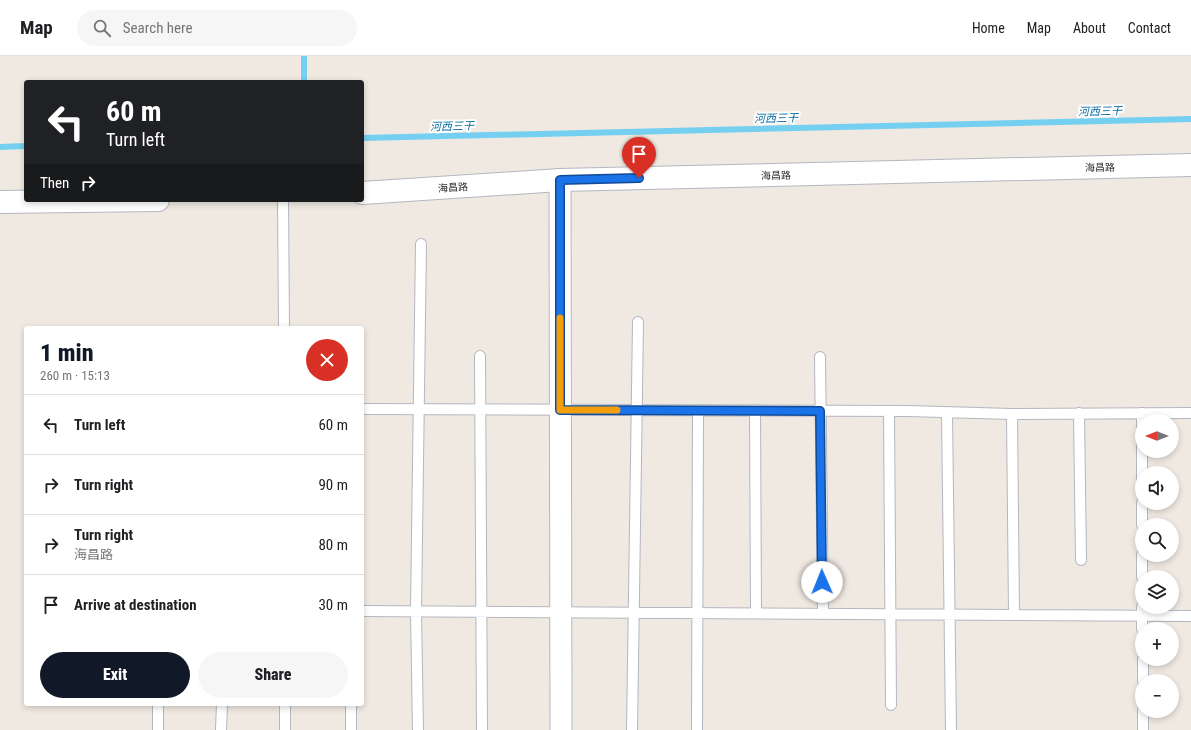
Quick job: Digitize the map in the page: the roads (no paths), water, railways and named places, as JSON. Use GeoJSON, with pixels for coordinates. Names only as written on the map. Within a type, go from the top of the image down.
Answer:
{"type":"FeatureCollection","features":[{"type":"Feature","properties":{"kind":"street","name":"海昌路"},"geometry":{"type":"LineString","coordinates":[[364,193],[560,180],[1191,165]]}},
{"type":"Feature","properties":{"kind":"street"},"geometry":{"type":"LineString","coordinates":[[560,180],[561,730]]}},
{"type":"Feature","properties":{"kind":"street"},"geometry":{"type":"LineString","coordinates":[[0,202],[24,202]]}},
{"type":"Feature","properties":{"kind":"lane"},"geometry":{"type":"LineString","coordinates":[[283,202],[284,326]]}},
{"type":"Feature","properties":{"kind":"lane"},"geometry":{"type":"LineString","coordinates":[[418,730],[416,611],[421,244]]}},
{"type":"Feature","properties":{"kind":"lane"},"geometry":{"type":"LineString","coordinates":[[632,730],[638,322]]}},
{"type":"Feature","properties":{"kind":"lane"},"geometry":{"type":"LineString","coordinates":[[480,356],[482,730]]}},
{"type":"Feature","properties":{"kind":"lane"},"geometry":{"type":"LineString","coordinates":[[820,357],[823,613]]}},
{"type":"Feature","properties":{"kind":"lane"},"geometry":{"type":"LineString","coordinates":[[365,409],[889,411],[1012,414],[1191,413]]}},
{"type":"Feature","properties":{"kind":"lane"},"geometry":{"type":"LineString","coordinates":[[697,730],[698,410]]}},
{"type":"Feature","properties":{"kind":"lane"},"geometry":{"type":"LineString","coordinates":[[755,410],[756,612]]}},
{"type":"Feature","properties":{"kind":"lane"},"geometry":{"type":"LineString","coordinates":[[889,411],[891,705]]}},
{"type":"Feature","properties":{"kind":"lane"},"geometry":{"type":"LineString","coordinates":[[947,413],[951,730]]}},
{"type":"Feature","properties":{"kind":"lane"},"geometry":{"type":"LineString","coordinates":[[1079,413],[1081,560]]}},
{"type":"Feature","properties":{"kind":"lane"},"geometry":{"type":"LineString","coordinates":[[1142,413],[1142,466]]}},
{"type":"Feature","properties":{"kind":"lane"},"geometry":{"type":"LineString","coordinates":[[1012,414],[1014,614]]}},
{"type":"Feature","properties":{"kind":"lane"},"geometry":{"type":"LineString","coordinates":[[364,611],[950,614],[1135,611]]}},
{"type":"Feature","properties":{"kind":"lane"},"geometry":{"type":"LineString","coordinates":[[1171,614],[1191,616]]}},
{"type":"Feature","properties":{"kind":"lane"},"geometry":{"type":"LineString","coordinates":[[158,706],[158,730]]}},
{"type":"Feature","properties":{"kind":"lane"},"geometry":{"type":"LineString","coordinates":[[222,706],[222,730]]}},
{"type":"Feature","properties":{"kind":"lane"},"geometry":{"type":"LineString","coordinates":[[285,706],[285,730]]}},
{"type":"Feature","properties":{"kind":"lane"},"geometry":{"type":"LineString","coordinates":[[351,706],[351,730]]}},
{"type":"Feature","properties":{"kind":"lane"},"geometry":{"type":"LineString","coordinates":[[1143,718],[1143,730]]}},
{"type":"Feature","properties":{"kind":"waterway"},"geometry":{"type":"LineString","coordinates":[[304,56],[304,80]]}},
{"type":"Feature","properties":{"kind":"waterway","name":"河西三干"},"geometry":{"type":"LineString","coordinates":[[364,138],[1191,119]]}},
{"type":"Feature","properties":{"kind":"waterway","name":"河西三干"},"geometry":{"type":"LineString","coordinates":[[0,147],[24,146]]}}]}
